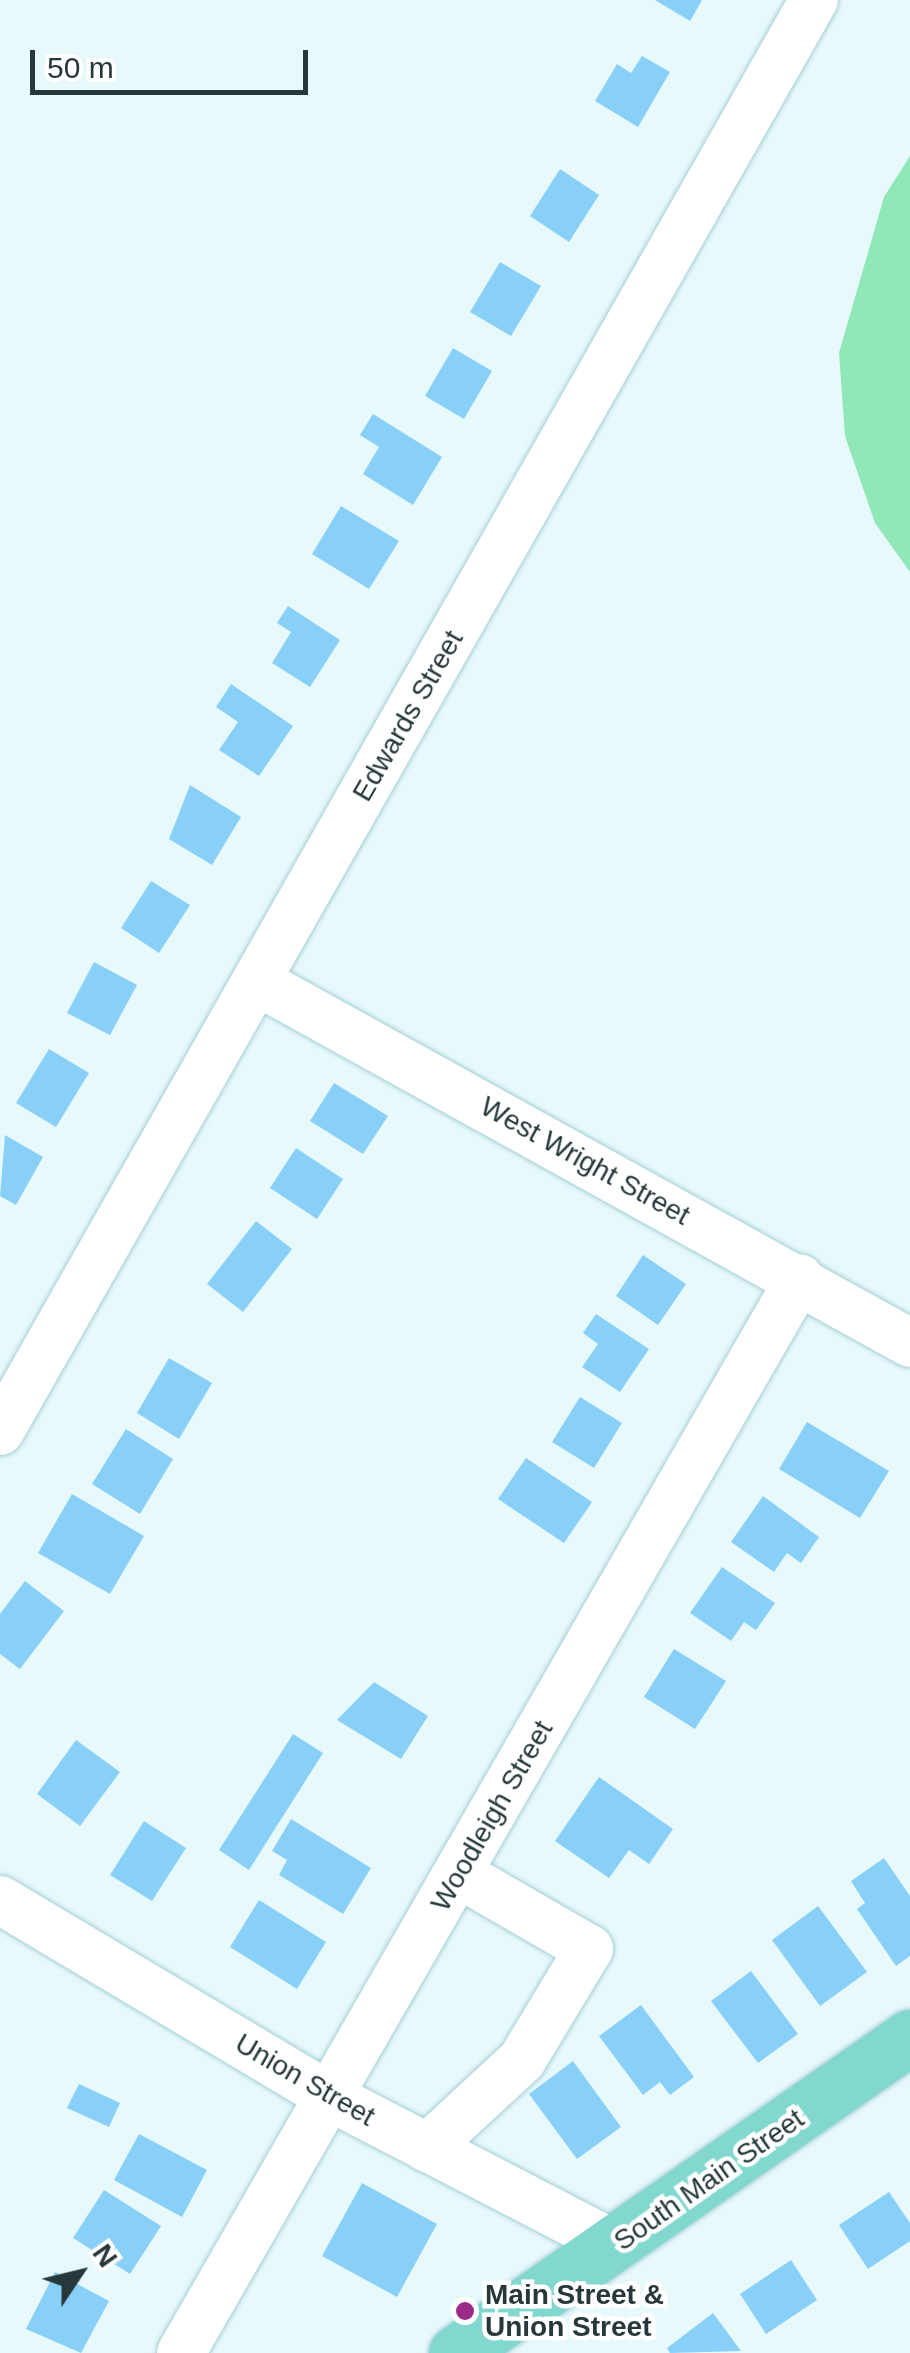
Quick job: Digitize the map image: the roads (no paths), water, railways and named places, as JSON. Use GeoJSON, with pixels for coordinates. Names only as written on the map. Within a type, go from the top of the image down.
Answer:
{"type":"FeatureCollection","features":[{"type":"Feature","properties":{"kind":"main road","name":"South Main Street"},"geometry":{"type":"LineString","coordinates":[[456,2353],[617,2246],[910,2037]]}},
{"type":"Feature","properties":{"kind":"street","name":"Edwards Street"},"geometry":{"type":"LineString","coordinates":[[0,1431],[814,0]]}},
{"type":"Feature","properties":{"kind":"street","name":"West Wright Street"},"geometry":{"type":"LineString","coordinates":[[258,982],[800,1278],[910,1343]]}},
{"type":"Feature","properties":{"kind":"street","name":"Woodleigh Street"},"geometry":{"type":"LineString","coordinates":[[181,2353],[332,2098],[800,1278]]}},
{"type":"Feature","properties":{"kind":"street"},"geometry":{"type":"LineString","coordinates":[[427,2148],[522,2060],[589,1949],[459,1874]]}},
{"type":"Feature","properties":{"kind":"street","name":"Union Street"},"geometry":{"type":"LineString","coordinates":[[0,1900],[332,2098],[617,2246]]}},
{"type":"Feature","properties":{"kind":"place","name":"Main Street & Union Street"},"geometry":{"type":"Point","coordinates":[465,2311]}}]}
